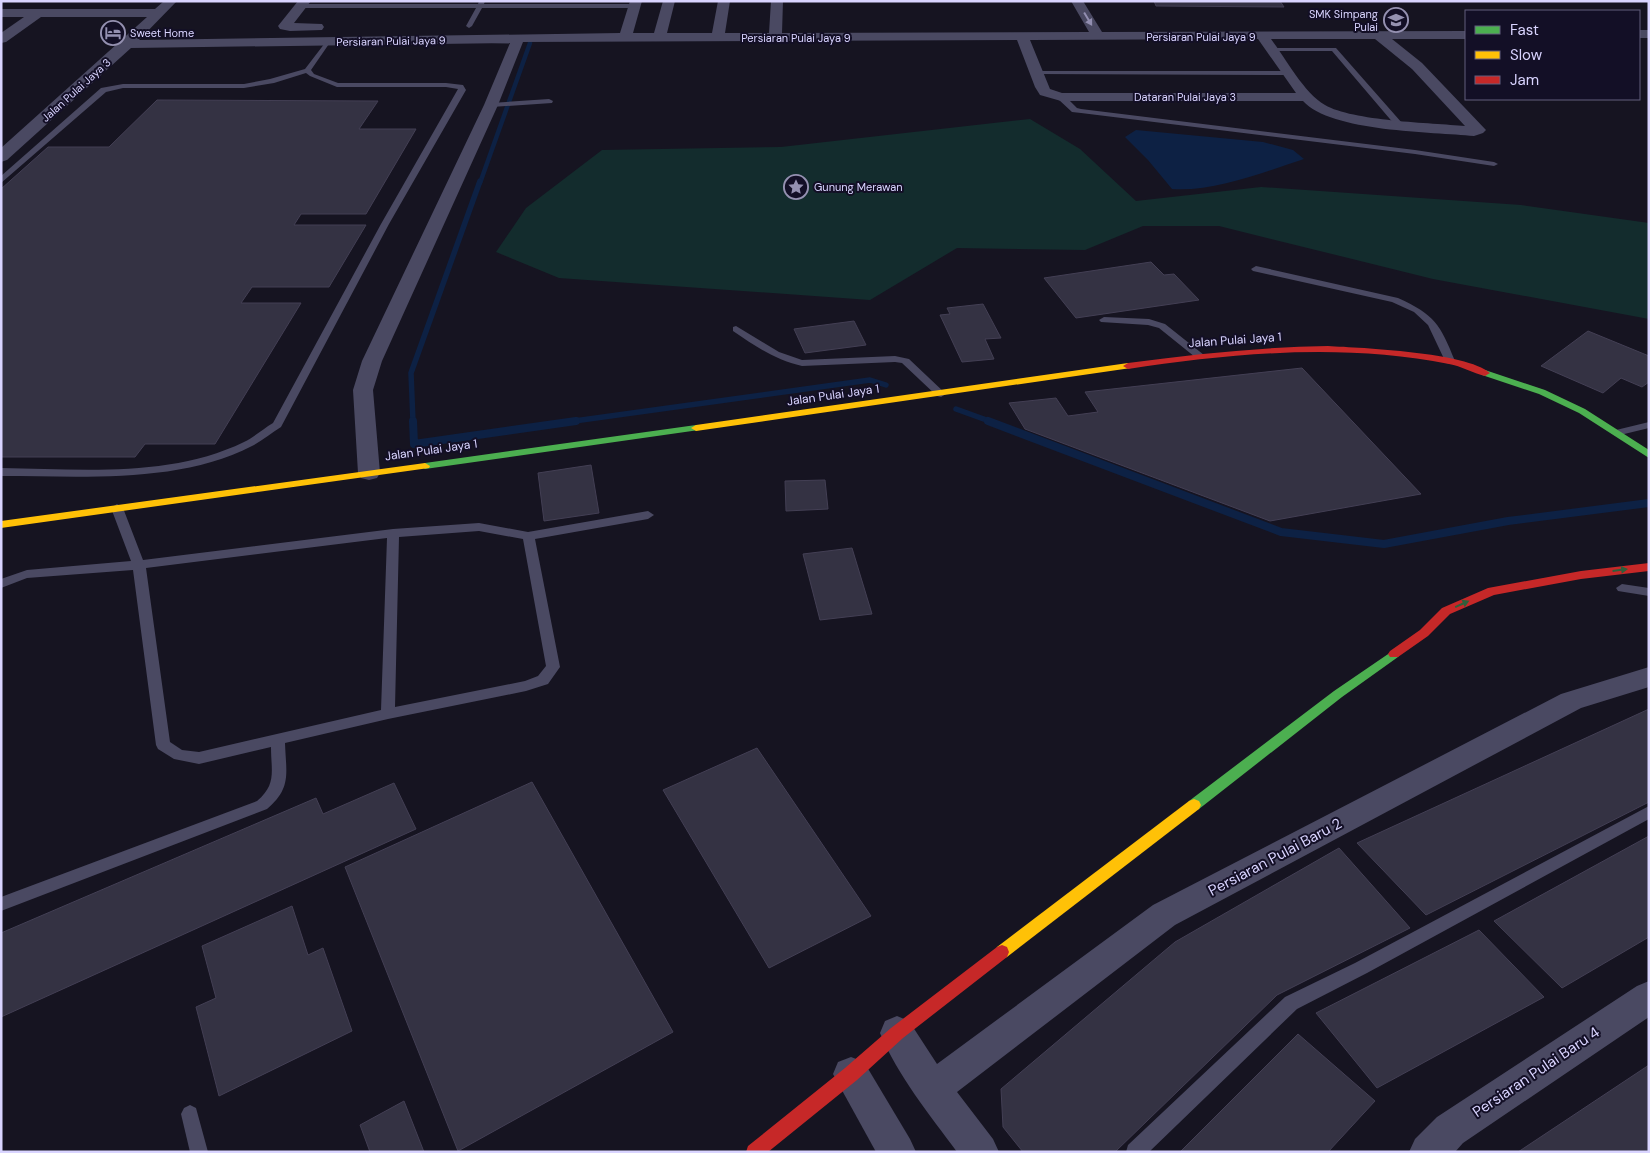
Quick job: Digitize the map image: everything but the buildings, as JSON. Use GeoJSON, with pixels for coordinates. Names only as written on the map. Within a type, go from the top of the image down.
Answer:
{"type":"FeatureCollection","features":[{"type":"Feature","properties":{"kind":"street","name":"Jalan Pulai Jaya 3"},"geometry":{"type":"LineString","coordinates":[[1,157],[127,44],[171,1]]}},
{"type":"Feature","properties":{"kind":"street"},"geometry":{"type":"LineString","coordinates":[[659,37],[669,1]]}},
{"type":"Feature","properties":{"kind":"street"},"geometry":{"type":"LineString","coordinates":[[718,38],[724,1]]}},
{"type":"Feature","properties":{"kind":"street"},"geometry":{"type":"LineString","coordinates":[[775,38],[777,1]]}},
{"type":"Feature","properties":{"kind":"street"},"geometry":{"type":"LineString","coordinates":[[1077,1],[1100,46]]}},
{"type":"Feature","properties":{"kind":"street"},"geometry":{"type":"LineString","coordinates":[[303,4],[286,27],[330,27]]}},
{"type":"Feature","properties":{"kind":"street"},"geometry":{"type":"LineString","coordinates":[[430,26],[626,32],[635,4]]}},
{"type":"Feature","properties":{"kind":"street"},"geometry":{"type":"LineString","coordinates":[[1,13],[160,12]]}},
{"type":"Feature","properties":{"kind":"street"},"geometry":{"type":"LineString","coordinates":[[3,36],[38,13]]}},
{"type":"Feature","properties":{"kind":"street","name":"Persiaran Pulai Jaya 9"},"geometry":{"type":"LineString","coordinates":[[127,44],[518,39],[626,32],[659,37],[775,38],[1029,46],[1100,46],[1262,36],[1465,35]]}},
{"type":"Feature","properties":{"kind":"street"},"geometry":{"type":"LineString","coordinates":[[1262,36],[1308,97],[1320,109],[1334,114],[1398,123],[1478,130],[1417,66],[1378,35]]}},
{"type":"Feature","properties":{"kind":"street"},"geometry":{"type":"LineString","coordinates":[[369,473],[362,390],[370,368],[491,105],[518,39]]}},
{"type":"Feature","properties":{"kind":"street"},"geometry":{"type":"LineString","coordinates":[[1029,46],[1036,73],[1045,92],[1061,96]]}},
{"type":"Feature","properties":{"kind":"street","name":"Persiaran Pulai Jaya 9"},"geometry":{"type":"LineString","coordinates":[[1253,50],[1273,50]]}},
{"type":"Feature","properties":{"kind":"street","name":"Dataran Pulai Jaya 3"},"geometry":{"type":"LineString","coordinates":[[1061,96],[1308,97]]}},
{"type":"Feature","properties":{"kind":"street","name":"Jalan Pulai Jaya 1"},"geometry":{"type":"LineString","coordinates":[[1,525],[941,394],[1199,355],[1320,349],[1389,352],[1450,361],[1542,392],[1582,411],[1649,455]]}},
{"type":"Feature","properties":{"kind":"street"},"geometry":{"type":"LineString","coordinates":[[754,1152],[851,1074],[897,1033],[1338,694],[1424,633],[1446,611],[1492,590],[1580,575],[1649,567]]}},
{"type":"Feature","properties":{"kind":"street"},"geometry":{"type":"LineString","coordinates":[[1617,588],[1649,584]]}},
{"type":"Feature","properties":{"kind":"street"},"geometry":{"type":"LineString","coordinates":[[1424,633],[1443,628]]}},
{"type":"Feature","properties":{"kind":"street","name":"Persiaran Pulai Baru 2"},"geometry":{"type":"LineString","coordinates":[[932,1089],[1164,915],[1571,701],[1649,677]]}},
{"type":"Feature","properties":{"kind":"street","name":"Persiaran Pulai Baru 4"},"geometry":{"type":"LineString","coordinates":[[1428,1152],[1450,1130],[1649,997]]}},
{"type":"Feature","properties":{"kind":"street"},"geometry":{"type":"LineString","coordinates":[[897,1033],[932,1089],[980,1152]]}},
{"type":"Feature","properties":{"kind":"street"},"geometry":{"type":"LineString","coordinates":[[851,1074],[897,1152]]}},
{"type":"Feature","properties":{"kind":"lane"},"geometry":{"type":"LineString","coordinates":[[303,4],[635,4]]}},
{"type":"Feature","properties":{"kind":"lane"},"geometry":{"type":"LineString","coordinates":[[469,26],[481,4]]}},
{"type":"Feature","properties":{"kind":"lane"},"geometry":{"type":"LineString","coordinates":[[1,181],[104,90],[123,86],[244,86],[271,81],[307,70],[328,42]]}},
{"type":"Feature","properties":{"kind":"lane"},"geometry":{"type":"LineString","coordinates":[[1273,50],[1334,49],[1398,123]]}},
{"type":"Feature","properties":{"kind":"lane"},"geometry":{"type":"LineString","coordinates":[[1,472],[150,470],[166,468],[237,450],[255,442],[277,425],[385,224],[462,90],[460,87],[446,85],[337,84],[312,75],[307,70]]}},
{"type":"Feature","properties":{"kind":"lane"},"geometry":{"type":"LineString","coordinates":[[1036,73],[1290,73]]}},
{"type":"Feature","properties":{"kind":"lane"},"geometry":{"type":"LineString","coordinates":[[1061,96],[1075,110],[1081,111],[1415,152],[1494,164]]}},
{"type":"Feature","properties":{"kind":"lane"},"geometry":{"type":"LineString","coordinates":[[491,105],[549,101]]}},
{"type":"Feature","properties":{"kind":"lane"},"geometry":{"type":"LineString","coordinates":[[1256,269],[1395,300],[1417,310],[1432,323],[1450,361]]}},
{"type":"Feature","properties":{"kind":"lane"},"geometry":{"type":"LineString","coordinates":[[1104,320],[1149,322],[1162,326],[1199,355]]}},
{"type":"Feature","properties":{"kind":"lane"},"geometry":{"type":"LineString","coordinates":[[736,329],[777,355],[792,361],[839,362],[896,359],[905,361],[941,394]]}},
{"type":"Feature","properties":{"kind":"lane"},"geometry":{"type":"LineString","coordinates":[[1616,433],[1649,425]]}},
{"type":"Feature","properties":{"kind":"lane"},"geometry":{"type":"LineString","coordinates":[[117,508],[140,565],[163,745],[179,755],[199,758],[388,714],[526,686],[543,680],[553,666],[528,536]]}},
{"type":"Feature","properties":{"kind":"lane"},"geometry":{"type":"LineString","coordinates":[[1,584],[15,577],[27,574],[140,565],[393,533],[479,527],[528,536],[648,515]]}},
{"type":"Feature","properties":{"kind":"lane"},"geometry":{"type":"LineString","coordinates":[[388,714],[393,533]]}},
{"type":"Feature","properties":{"kind":"lane"},"geometry":{"type":"LineString","coordinates":[[1617,588],[1649,592]]}},
{"type":"Feature","properties":{"kind":"lane"},"geometry":{"type":"LineString","coordinates":[[1,904],[262,805],[274,795],[279,782],[278,740]]}},
{"type":"Feature","properties":{"kind":"lane"},"geometry":{"type":"LineString","coordinates":[[1135,1152],[1291,1003],[1361,968],[1649,812]]}},
{"type":"Feature","properties":{"kind":"lane"},"geometry":{"type":"LineString","coordinates":[[190,1114],[199,1152]]}},
{"type":"Feature","properties":{"kind":"green space","name":"Gunung Merawan"},"geometry":{"type":"Polygon","coordinates":[[[1030,119],[1080,149],[1136,201],[1261,187],[1521,205],[1649,223],[1649,319],[1433,279],[1219,226],[1143,226],[1085,250],[957,248],[870,300],[559,278],[496,252],[526,208],[602,150],[781,147],[1030,119]]]}},
{"type":"Feature","properties":{"kind":"water"},"geometry":{"type":"Polygon","coordinates":[[[1136,130],[1263,142],[1293,150],[1304,159],[1222,184],[1188,189],[1172,189],[1148,160],[1125,137],[1136,130]]]}},
{"type":"Feature","properties":{"kind":"waterway"},"geometry":{"type":"LineString","coordinates":[[480,183],[530,43]]}},
{"type":"Feature","properties":{"kind":"waterway"},"geometry":{"type":"LineString","coordinates":[[413,422],[411,373],[480,181]]}},
{"type":"Feature","properties":{"kind":"waterway"},"geometry":{"type":"LineString","coordinates":[[567,422],[870,380],[886,385]]}},
{"type":"Feature","properties":{"kind":"waterway"},"geometry":{"type":"LineString","coordinates":[[956,409],[992,422]]}},
{"type":"Feature","properties":{"kind":"waterway"},"geometry":{"type":"LineString","coordinates":[[413,421],[414,444],[576,421]]}},
{"type":"Feature","properties":{"kind":"waterway"},"geometry":{"type":"LineString","coordinates":[[988,421],[1281,532],[1384,544],[1508,521],[1649,503]]}},
{"type":"Feature","properties":{"kind":"traffic: fast"},"geometry":{"type":"LineString","coordinates":[[1485,373],[1542,392],[1582,411],[1649,455]]}},
{"type":"Feature","properties":{"kind":"traffic: fast"},"geometry":{"type":"LineString","coordinates":[[425,466],[696,428]]}},
{"type":"Feature","properties":{"kind":"traffic: fast"},"geometry":{"type":"LineString","coordinates":[[1194,805],[1338,694],[1394,654]]}},
{"type":"Feature","properties":{"kind":"traffic: slow"},"geometry":{"type":"LineString","coordinates":[[696,428],[1128,366]]}},
{"type":"Feature","properties":{"kind":"traffic: slow"},"geometry":{"type":"LineString","coordinates":[[1,525],[425,466]]}},
{"type":"Feature","properties":{"kind":"traffic: slow"},"geometry":{"type":"LineString","coordinates":[[1002,952],[1194,805]]}},
{"type":"Feature","properties":{"kind":"traffic: jam"},"geometry":{"type":"LineString","coordinates":[[1128,366],[1248,352],[1328,349],[1408,355],[1453,362],[1485,373]]}},
{"type":"Feature","properties":{"kind":"traffic: jam"},"geometry":{"type":"LineString","coordinates":[[1394,654],[1424,633],[1446,611],[1492,591],[1581,575],[1649,567]]}},
{"type":"Feature","properties":{"kind":"traffic: jam"},"geometry":{"type":"LineString","coordinates":[[754,1152],[851,1074],[897,1033],[1002,952]]}},
{"type":"Feature","properties":{"kind":"place","name":"SMK Simpang Pulai"},"geometry":{"type":"Point","coordinates":[1396,20]}},
{"type":"Feature","properties":{"kind":"place","name":"Sweet Home"},"geometry":{"type":"Point","coordinates":[113,33]}},
{"type":"Feature","properties":{"kind":"place","name":"Gunung Merawan"},"geometry":{"type":"Point","coordinates":[796,187]}}]}
